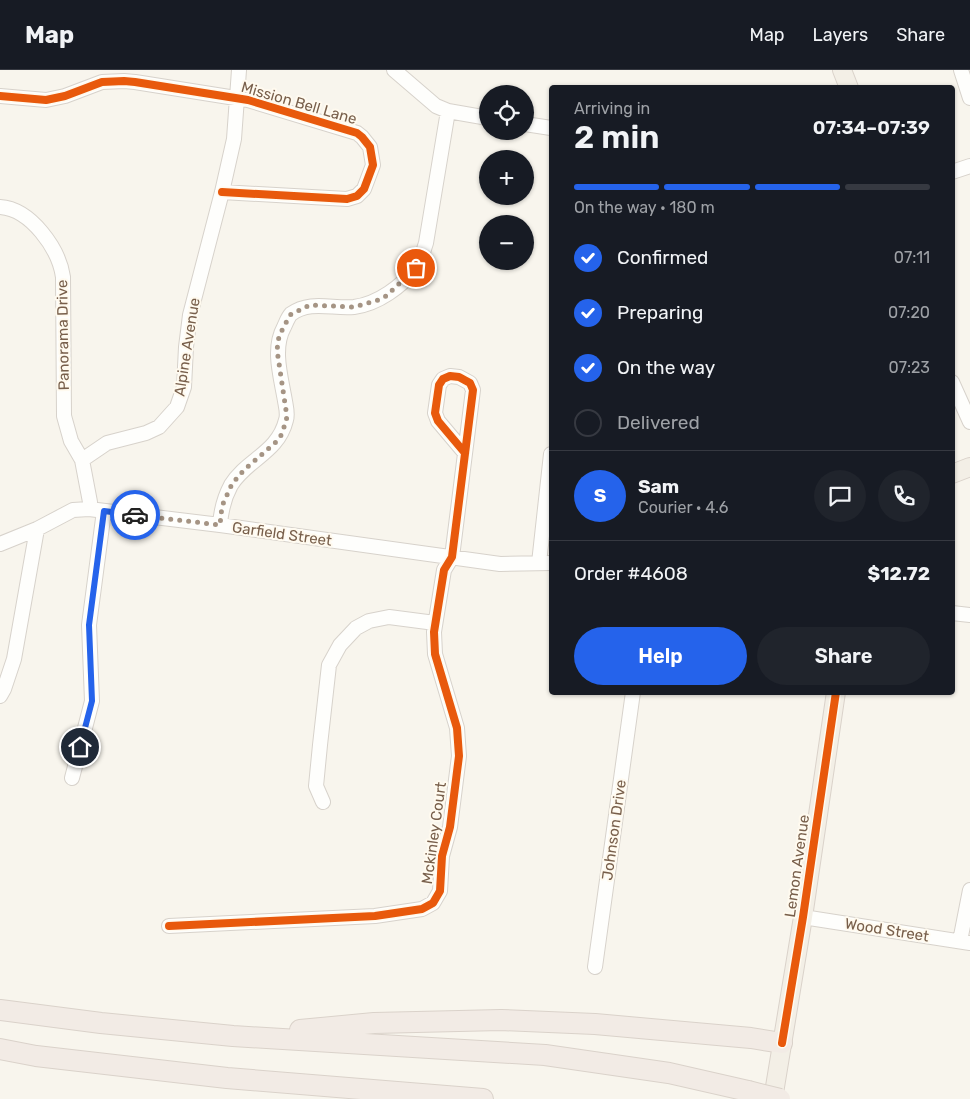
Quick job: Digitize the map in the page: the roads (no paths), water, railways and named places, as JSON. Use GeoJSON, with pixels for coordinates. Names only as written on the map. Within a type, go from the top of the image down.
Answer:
{"type":"FeatureCollection","features":[{"type":"Feature","properties":{"kind":"highway"},"geometry":{"type":"LineString","coordinates":[[0,1010],[101,1023],[233,1036],[544,1055],[669,1073],[780,1099]]}},
{"type":"Feature","properties":{"kind":"highway"},"geometry":{"type":"LineString","coordinates":[[233,1036],[374,1023],[502,1020],[595,1024],[782,1042]]}},
{"type":"Feature","properties":{"kind":"highway"},"geometry":{"type":"LineString","coordinates":[[0,1049],[36,1056],[227,1078],[483,1099]]}},
{"type":"Feature","properties":{"kind":"highway"},"geometry":{"type":"LineString","coordinates":[[227,1078],[315,1099]]}},
{"type":"Feature","properties":{"kind":"main road"},"geometry":{"type":"LineString","coordinates":[[842,70],[847,85]]}},
{"type":"Feature","properties":{"kind":"main road"},"geometry":{"type":"LineString","coordinates":[[955,473],[970,466]]}},
{"type":"Feature","properties":{"kind":"main road","name":"Lemon Avenue"},"geometry":{"type":"LineString","coordinates":[[773,1099],[803,917],[836,695]]}},
{"type":"Feature","properties":{"kind":"street","name":"Alpine Avenue"},"geometry":{"type":"LineString","coordinates":[[82,460],[108,443],[146,433],[158,427],[177,407],[184,387],[190,315],[235,134],[239,70]]}},
{"type":"Feature","properties":{"kind":"street"},"geometry":{"type":"LineString","coordinates":[[394,70],[436,106],[448,111],[479,116]]}},
{"type":"Feature","properties":{"kind":"street"},"geometry":{"type":"LineString","coordinates":[[961,70],[970,98]]}},
{"type":"Feature","properties":{"kind":"street","name":"Mission Bell Lane"},"geometry":{"type":"LineString","coordinates":[[0,96],[46,100],[65,96],[102,82],[124,81],[248,100],[357,133],[370,147],[373,166],[364,189],[357,196],[347,199],[222,192]]}},
{"type":"Feature","properties":{"kind":"street"},"geometry":{"type":"LineString","coordinates":[[220,525],[222,506],[232,484],[282,434],[287,417],[277,350],[279,336],[290,315],[310,305],[354,307],[378,300],[386,296],[420,262],[426,243],[448,111]]}},
{"type":"Feature","properties":{"kind":"street"},"geometry":{"type":"LineString","coordinates":[[534,125],[549,128]]}},
{"type":"Feature","properties":{"kind":"street"},"geometry":{"type":"LineString","coordinates":[[955,171],[970,166]]}},
{"type":"Feature","properties":{"kind":"street","name":"Panorama Drive"},"geometry":{"type":"LineString","coordinates":[[0,208],[13,210],[31,221],[60,262],[62,278],[64,416],[71,441],[82,460]]}},
{"type":"Feature","properties":{"kind":"street"},"geometry":{"type":"LineString","coordinates":[[323,802],[316,786],[320,745],[329,666],[340,645],[356,628],[369,621],[389,617],[435,623],[444,570],[452,558],[473,390],[470,383],[450,376],[443,379],[438,385],[435,413],[438,421],[465,453]]}},
{"type":"Feature","properties":{"kind":"street"},"geometry":{"type":"LineString","coordinates":[[955,389],[970,422]]}},
{"type":"Feature","properties":{"kind":"street"},"geometry":{"type":"LineString","coordinates":[[82,460],[90,502],[89,509]]}},
{"type":"Feature","properties":{"kind":"street"},"geometry":{"type":"LineString","coordinates":[[545,563],[549,490]]}},
{"type":"Feature","properties":{"kind":"street","name":"Garfield Street"},"geometry":{"type":"LineString","coordinates":[[0,544],[37,529],[73,510],[89,509],[220,525],[500,564],[545,563]]}},
{"type":"Feature","properties":{"kind":"street"},"geometry":{"type":"LineString","coordinates":[[72,778],[92,701],[89,625],[104,511]]}},
{"type":"Feature","properties":{"kind":"street"},"geometry":{"type":"LineString","coordinates":[[0,696],[14,659],[37,529]]}},
{"type":"Feature","properties":{"kind":"street"},"geometry":{"type":"LineString","coordinates":[[955,613],[970,615]]}},
{"type":"Feature","properties":{"kind":"street","name":"Mckinley Court"},"geometry":{"type":"LineString","coordinates":[[169,926],[375,916],[422,908],[429,906],[436,900],[440,891],[442,856],[450,827],[459,748],[457,728],[435,654],[435,623]]}},
{"type":"Feature","properties":{"kind":"street"},"geometry":{"type":"LineString","coordinates":[[0,665],[14,659]]}},
{"type":"Feature","properties":{"kind":"street","name":"Johnson Drive"},"geometry":{"type":"LineString","coordinates":[[595,967],[633,695]]}},
{"type":"Feature","properties":{"kind":"street"},"geometry":{"type":"LineString","coordinates":[[965,942],[970,890]]}},
{"type":"Feature","properties":{"kind":"street","name":"Wood Street"},"geometry":{"type":"LineString","coordinates":[[803,917],[965,942]]}}]}
